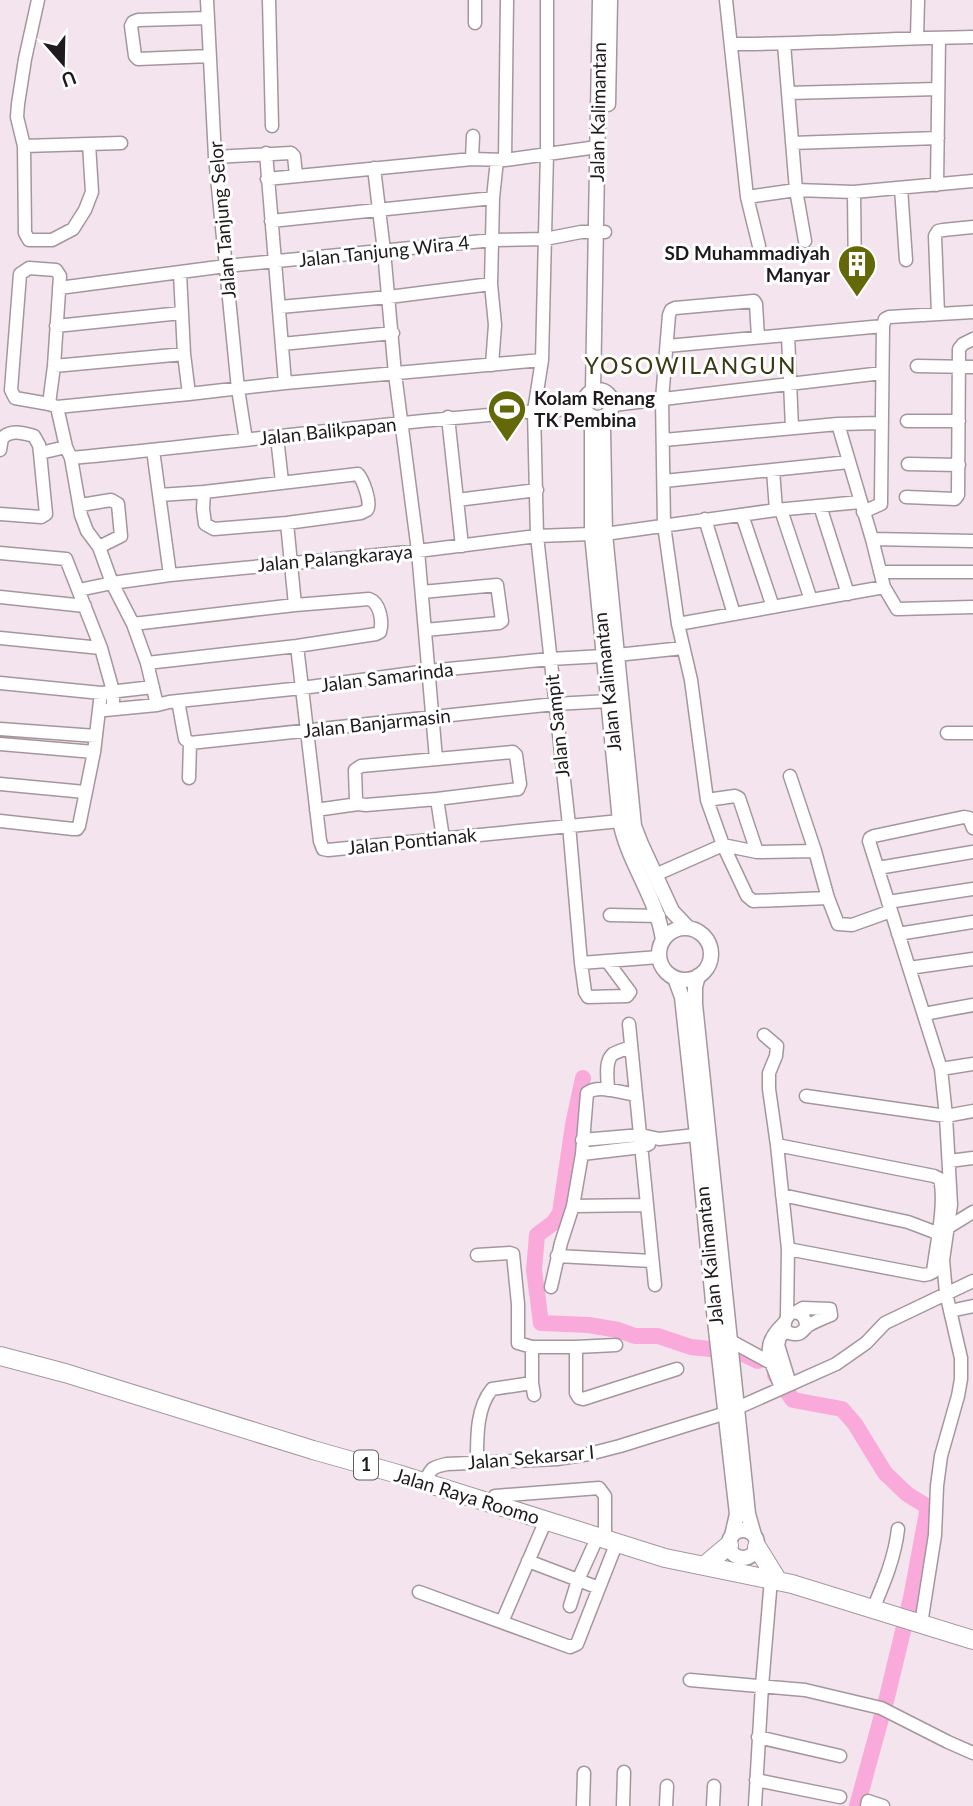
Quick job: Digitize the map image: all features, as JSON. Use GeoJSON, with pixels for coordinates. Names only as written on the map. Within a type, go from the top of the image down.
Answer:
{"type":"FeatureCollection","features":[{"type":"Feature","properties":{"kind":"highway","name":"Jalan Raya Roomo"},"geometry":{"type":"LineString","coordinates":[[0,1356],[65,1373],[425,1482],[665,1558],[704,1566],[735,1556]]}},
{"type":"Feature","properties":{"kind":"highway"},"geometry":{"type":"LineString","coordinates":[[755,1545],[775,1580]]}},
{"type":"Feature","properties":{"kind":"highway"},"geometry":{"type":"LineString","coordinates":[[704,1566],[735,1556]]}},
{"type":"Feature","properties":{"kind":"highway","name":"1"},"geometry":{"type":"LineString","coordinates":[[735,1556],[775,1580],[973,1640]]}},
{"type":"Feature","properties":{"kind":"main road","name":"Jalan Kalimantan"},"geometry":{"type":"LineString","coordinates":[[598,391],[603,81],[600,0]]}},
{"type":"Feature","properties":{"kind":"main road","name":"Jalan Kalimantan"},"geometry":{"type":"LineString","coordinates":[[601,232],[597,147],[610,0]]}},
{"type":"Feature","properties":{"kind":"main road"},"geometry":{"type":"LineString","coordinates":[[598,391],[610,396],[598,411],[586,398],[598,391]]}},
{"type":"Feature","properties":{"kind":"main road","name":"Jalan Kalimantan"},"geometry":{"type":"LineString","coordinates":[[598,411],[603,430],[599,534],[621,767],[620,821],[625,839],[659,916],[663,940]]}},
{"type":"Feature","properties":{"kind":"main road","name":"Jalan Kalimantan"},"geometry":{"type":"LineString","coordinates":[[610,655],[609,701],[634,826],[672,911],[688,928]]}},
{"type":"Feature","properties":{"kind":"main road"},"geometry":{"type":"LineString","coordinates":[[688,928],[702,935],[710,948],[709,964],[698,976],[675,978],[667,973],[659,957],[663,940],[678,929],[688,928]]}},
{"type":"Feature","properties":{"kind":"main road","name":"Jalan Kalimantan"},"geometry":{"type":"LineString","coordinates":[[698,976],[695,1004],[703,1134],[725,1358],[731,1411],[755,1545],[735,1556]]}},
{"type":"Feature","properties":{"kind":"main road","name":"Jalan Kalimantan"},"geometry":{"type":"LineString","coordinates":[[675,978],[682,997],[703,1134]]}},
{"type":"Feature","properties":{"kind":"main road","name":"Jalan Kalimantan"},"geometry":{"type":"LineString","coordinates":[[731,1411],[737,1514],[735,1556]]}},
{"type":"Feature","properties":{"kind":"main road"},"geometry":{"type":"LineString","coordinates":[[735,1556],[740,1530],[745,1530],[755,1545]]}},
{"type":"Feature","properties":{"kind":"street"},"geometry":{"type":"LineString","coordinates":[[38,0],[18,104],[24,146],[26,238],[29,240],[52,240],[72,229],[85,210],[92,192],[89,144]]}},
{"type":"Feature","properties":{"kind":"street","name":"Jalan Tanjung Selor"},"geometry":{"type":"LineString","coordinates":[[207,0],[215,157],[238,389],[246,440]]}},
{"type":"Feature","properties":{"kind":"street"},"geometry":{"type":"LineString","coordinates":[[269,0],[272,126]]}},
{"type":"Feature","properties":{"kind":"street"},"geometry":{"type":"LineString","coordinates":[[475,0],[475,23]]}},
{"type":"Feature","properties":{"kind":"street"},"geometry":{"type":"LineString","coordinates":[[492,365],[495,325],[491,284],[494,198],[501,160],[507,0]]}},
{"type":"Feature","properties":{"kind":"street","name":"Jalan Sampit"},"geometry":{"type":"LineString","coordinates":[[547,0],[547,153],[542,360],[534,411],[537,536],[569,825],[581,963],[588,997],[627,996],[630,992],[607,961]]}},
{"type":"Feature","properties":{"kind":"street"},"geometry":{"type":"LineString","coordinates":[[726,0],[747,197],[760,246]]}},
{"type":"Feature","properties":{"kind":"street"},"geometry":{"type":"LineString","coordinates":[[917,38],[918,0]]}},
{"type":"Feature","properties":{"kind":"street"},"geometry":{"type":"LineString","coordinates":[[208,18],[138,20],[131,26],[135,56],[138,59],[210,57]]}},
{"type":"Feature","properties":{"kind":"street"},"geometry":{"type":"LineString","coordinates":[[731,44],[973,37]]}},
{"type":"Feature","properties":{"kind":"street"},"geometry":{"type":"LineString","coordinates":[[937,185],[939,38]]}},
{"type":"Feature","properties":{"kind":"street"},"geometry":{"type":"LineString","coordinates":[[784,44],[796,190],[805,241]]}},
{"type":"Feature","properties":{"kind":"street"},"geometry":{"type":"LineString","coordinates":[[788,93],[938,89]]}},
{"type":"Feature","properties":{"kind":"street"},"geometry":{"type":"LineString","coordinates":[[472,159],[473,136]]}},
{"type":"Feature","properties":{"kind":"street"},"geometry":{"type":"LineString","coordinates":[[792,143],[937,138]]}},
{"type":"Feature","properties":{"kind":"street"},"geometry":{"type":"LineString","coordinates":[[24,146],[121,143]]}},
{"type":"Feature","properties":{"kind":"street"},"geometry":{"type":"LineString","coordinates":[[267,179],[472,159],[501,160],[597,147]]}},
{"type":"Feature","properties":{"kind":"street"},"geometry":{"type":"LineString","coordinates":[[266,153],[285,383]]}},
{"type":"Feature","properties":{"kind":"street"},"geometry":{"type":"LineString","coordinates":[[215,157],[291,153],[294,156],[296,175]]}},
{"type":"Feature","properties":{"kind":"street"},"geometry":{"type":"LineString","coordinates":[[374,168],[393,333],[395,374],[418,551],[436,759]]}},
{"type":"Feature","properties":{"kind":"street"},"geometry":{"type":"LineString","coordinates":[[747,197],[796,190],[853,192],[973,181]]}},
{"type":"Feature","properties":{"kind":"street"},"geometry":{"type":"LineString","coordinates":[[901,188],[906,260]]}},
{"type":"Feature","properties":{"kind":"street"},"geometry":{"type":"LineString","coordinates":[[853,192],[855,280]]}},
{"type":"Feature","properties":{"kind":"street"},"geometry":{"type":"LineString","coordinates":[[271,221],[494,198]]}},
{"type":"Feature","properties":{"kind":"street"},"geometry":{"type":"LineString","coordinates":[[938,314],[935,236],[938,231],[973,228]]}},
{"type":"Feature","properties":{"kind":"street","name":"Jalan Tanjung Wira 4"},"geometry":{"type":"LineString","coordinates":[[59,288],[226,266],[601,232]]}},
{"type":"Feature","properties":{"kind":"street"},"geometry":{"type":"LineString","coordinates":[[189,778],[190,743],[185,739],[168,703],[153,687],[133,624],[112,583],[99,547],[87,531],[81,515],[69,452],[53,405],[59,273],[56,270],[29,268],[20,274],[11,390],[15,398],[53,405],[542,360]]}},
{"type":"Feature","properties":{"kind":"street"},"geometry":{"type":"LineString","coordinates":[[180,273],[189,394]]}},
{"type":"Feature","properties":{"kind":"street"},"geometry":{"type":"LineString","coordinates":[[280,307],[491,284]]}},
{"type":"Feature","properties":{"kind":"street"},"geometry":{"type":"LineString","coordinates":[[758,337],[756,304],[751,301],[671,310],[662,399],[664,525],[678,624],[691,680],[707,800],[723,845],[747,896],[753,901],[828,898]]}},
{"type":"Feature","properties":{"kind":"street"},"geometry":{"type":"LineString","coordinates":[[862,507],[880,504],[885,319],[973,312]]}},
{"type":"Feature","properties":{"kind":"street"},"geometry":{"type":"LineString","coordinates":[[56,326],[181,313]]}},
{"type":"Feature","properties":{"kind":"street"},"geometry":{"type":"LineString","coordinates":[[667,346],[883,326]]}},
{"type":"Feature","properties":{"kind":"street"},"geometry":{"type":"LineString","coordinates":[[282,344],[393,333]]}},
{"type":"Feature","properties":{"kind":"street"},"geometry":{"type":"LineString","coordinates":[[788,335],[792,428]]}},
{"type":"Feature","properties":{"kind":"street"},"geometry":{"type":"LineString","coordinates":[[906,497],[957,498],[961,346],[973,338]]}},
{"type":"Feature","properties":{"kind":"street"},"geometry":{"type":"LineString","coordinates":[[54,366],[184,354]]}},
{"type":"Feature","properties":{"kind":"street"},"geometry":{"type":"LineString","coordinates":[[917,366],[973,367]]}},
{"type":"Feature","properties":{"kind":"street","name":"Jalan Balikpapan"},"geometry":{"type":"LineString","coordinates":[[40,453],[153,450],[448,417],[534,411],[598,411],[662,399],[882,373]]}},
{"type":"Feature","properties":{"kind":"street"},"geometry":{"type":"LineString","coordinates":[[448,417],[462,545]]}},
{"type":"Feature","properties":{"kind":"street"},"geometry":{"type":"LineString","coordinates":[[907,421],[959,426],[973,432]]}},
{"type":"Feature","properties":{"kind":"street"},"geometry":{"type":"LineString","coordinates":[[664,440],[838,424],[881,423]]}},
{"type":"Feature","properties":{"kind":"street"},"geometry":{"type":"LineString","coordinates":[[838,424],[884,587],[898,610],[973,607]]}},
{"type":"Feature","properties":{"kind":"street"},"geometry":{"type":"LineString","coordinates":[[0,450],[2,438],[8,434],[17,432],[34,436],[39,445],[46,514],[41,517],[0,514]]}},
{"type":"Feature","properties":{"kind":"street"},"geometry":{"type":"LineString","coordinates":[[277,437],[282,482]]}},
{"type":"Feature","properties":{"kind":"street"},"geometry":{"type":"LineString","coordinates":[[153,450],[170,575]]}},
{"type":"Feature","properties":{"kind":"street"},"geometry":{"type":"LineString","coordinates":[[664,481],[849,462]]}},
{"type":"Feature","properties":{"kind":"street"},"geometry":{"type":"LineString","coordinates":[[908,464],[959,465]]}},
{"type":"Feature","properties":{"kind":"street"},"geometry":{"type":"LineString","coordinates":[[772,470],[778,510],[811,600]]}},
{"type":"Feature","properties":{"kind":"street"},"geometry":{"type":"LineString","coordinates":[[159,495],[358,474],[363,481],[369,504],[367,510],[361,513],[214,529],[205,524],[204,492]]}},
{"type":"Feature","properties":{"kind":"street"},"geometry":{"type":"LineString","coordinates":[[958,483],[973,484]]}},
{"type":"Feature","properties":{"kind":"street"},"geometry":{"type":"LineString","coordinates":[[457,500],[537,490]]}},
{"type":"Feature","properties":{"kind":"street"},"geometry":{"type":"LineString","coordinates":[[81,505],[111,500],[118,503],[121,536],[99,547]]}},
{"type":"Feature","properties":{"kind":"street"},"geometry":{"type":"LineString","coordinates":[[820,506],[848,594]]}},
{"type":"Feature","properties":{"kind":"street","name":"Jalan Palangkaraya"},"geometry":{"type":"LineString","coordinates":[[79,590],[170,575],[418,551],[537,536],[599,534],[778,510],[820,506],[862,507]]}},
{"type":"Feature","properties":{"kind":"street"},"geometry":{"type":"LineString","coordinates":[[742,515],[773,607]]}},
{"type":"Feature","properties":{"kind":"street"},"geometry":{"type":"LineString","coordinates":[[705,519],[734,614]]}},
{"type":"Feature","properties":{"kind":"street"},"geometry":{"type":"LineString","coordinates":[[287,523],[295,605]]}},
{"type":"Feature","properties":{"kind":"street"},"geometry":{"type":"LineString","coordinates":[[872,539],[973,541]]}},
{"type":"Feature","properties":{"kind":"street"},"geometry":{"type":"LineString","coordinates":[[0,553],[66,559],[101,648],[107,692],[113,708]]}},
{"type":"Feature","properties":{"kind":"street"},"geometry":{"type":"LineString","coordinates":[[880,572],[973,572]]}},
{"type":"Feature","properties":{"kind":"street"},"geometry":{"type":"LineString","coordinates":[[422,592],[497,585],[502,621],[425,630]]}},
{"type":"Feature","properties":{"kind":"street"},"geometry":{"type":"LineString","coordinates":[[678,624],[884,587]]}},
{"type":"Feature","properties":{"kind":"street"},"geometry":{"type":"LineString","coordinates":[[0,597],[85,606]]}},
{"type":"Feature","properties":{"kind":"street"},"geometry":{"type":"LineString","coordinates":[[133,624],[369,599],[378,606],[382,627],[376,634],[147,663]]}},
{"type":"Feature","properties":{"kind":"street"},"geometry":{"type":"LineString","coordinates":[[0,638],[101,648]]}},
{"type":"Feature","properties":{"kind":"street","name":"Jalan Pontianak"},"geometry":{"type":"LineString","coordinates":[[297,646],[323,849],[620,821]]}},
{"type":"Feature","properties":{"kind":"street","name":"Jalan Samarinda"},"geometry":{"type":"LineString","coordinates":[[98,712],[113,708],[302,688],[428,671],[683,648]]}},
{"type":"Feature","properties":{"kind":"street"},"geometry":{"type":"LineString","coordinates":[[0,683],[107,692],[153,687]]}},
{"type":"Feature","properties":{"kind":"street"},"geometry":{"type":"LineString","coordinates":[[0,821],[77,829],[94,752],[98,712],[107,692]]}},
{"type":"Feature","properties":{"kind":"street","name":"Jalan Banjarmasin"},"geometry":{"type":"LineString","coordinates":[[190,743],[432,716],[609,701]]}},
{"type":"Feature","properties":{"kind":"street"},"geometry":{"type":"LineString","coordinates":[[0,729],[96,736]]}},
{"type":"Feature","properties":{"kind":"street"},"geometry":{"type":"LineString","coordinates":[[947,733],[973,733]]}},
{"type":"Feature","properties":{"kind":"street"},"geometry":{"type":"LineString","coordinates":[[0,744],[94,752]]}},
{"type":"Feature","properties":{"kind":"street"},"geometry":{"type":"LineString","coordinates":[[316,810],[517,789],[520,784],[516,755],[513,752],[357,767],[358,804]]}},
{"type":"Feature","properties":{"kind":"street"},"geometry":{"type":"LineString","coordinates":[[790,776],[838,924],[852,925],[890,907],[973,889]]}},
{"type":"Feature","properties":{"kind":"street"},"geometry":{"type":"LineString","coordinates":[[0,784],[85,792]]}},
{"type":"Feature","properties":{"kind":"street"},"geometry":{"type":"LineString","coordinates":[[707,800],[735,796],[739,798],[757,852]]}},
{"type":"Feature","properties":{"kind":"street"},"geometry":{"type":"LineString","coordinates":[[437,799],[443,838]]}},
{"type":"Feature","properties":{"kind":"street"},"geometry":{"type":"LineString","coordinates":[[788,1249],[924,1275],[933,1272],[942,1230],[951,1205],[941,1069],[869,841],[874,836],[964,817],[969,818],[973,828]]}},
{"type":"Feature","properties":{"kind":"street"},"geometry":{"type":"LineString","coordinates":[[655,875],[723,845],[757,852],[815,851]]}},
{"type":"Feature","properties":{"kind":"street"},"geometry":{"type":"LineString","coordinates":[[878,869],[973,852]]}},
{"type":"Feature","properties":{"kind":"street"},"geometry":{"type":"LineString","coordinates":[[610,915],[659,916]]}},
{"type":"Feature","properties":{"kind":"street"},"geometry":{"type":"LineString","coordinates":[[898,934],[973,922]]}},
{"type":"Feature","properties":{"kind":"street"},"geometry":{"type":"LineString","coordinates":[[581,963],[659,957]]}},
{"type":"Feature","properties":{"kind":"street"},"geometry":{"type":"LineString","coordinates":[[909,968],[973,959]]}},
{"type":"Feature","properties":{"kind":"street"},"geometry":{"type":"LineString","coordinates":[[924,1014],[973,1005]]}},
{"type":"Feature","properties":{"kind":"street"},"geometry":{"type":"LineString","coordinates":[[629,1024],[655,1285]]}},
{"type":"Feature","properties":{"kind":"street"},"geometry":{"type":"LineString","coordinates":[[764,1035],[777,1046],[769,1082],[788,1249],[788,1321],[791,1334],[797,1335],[806,1327],[831,1315],[830,1309],[803,1308],[788,1321],[778,1341],[778,1364],[786,1386]]}},
{"type":"Feature","properties":{"kind":"street"},"geometry":{"type":"LineString","coordinates":[[608,1090],[608,1067],[612,1054],[631,1047]]}},
{"type":"Feature","properties":{"kind":"street"},"geometry":{"type":"LineString","coordinates":[[941,1069],[973,1064]]}},
{"type":"Feature","properties":{"kind":"street"},"geometry":{"type":"LineString","coordinates":[[551,1287],[557,1256],[573,1206],[587,1093],[593,1089],[636,1095]]}},
{"type":"Feature","properties":{"kind":"street"},"geometry":{"type":"LineString","coordinates":[[806,1096],[946,1115],[973,1111]]}},
{"type":"Feature","properties":{"kind":"street"},"geometry":{"type":"LineString","coordinates":[[582,1147],[703,1134]]}},
{"type":"Feature","properties":{"kind":"street"},"geometry":{"type":"LineString","coordinates":[[778,1145],[940,1179],[946,1293],[961,1358],[961,1379],[941,1456],[935,1535],[919,1623]]}},
{"type":"Feature","properties":{"kind":"street"},"geometry":{"type":"LineString","coordinates":[[949,1161],[973,1158]]}},
{"type":"Feature","properties":{"kind":"street"},"geometry":{"type":"LineString","coordinates":[[782,1195],[942,1230],[973,1212]]}},
{"type":"Feature","properties":{"kind":"street"},"geometry":{"type":"LineString","coordinates":[[573,1206],[647,1205]]}},
{"type":"Feature","properties":{"kind":"street"},"geometry":{"type":"LineString","coordinates":[[477,1255],[513,1254],[519,1343],[531,1347],[616,1345]]}},
{"type":"Feature","properties":{"kind":"street"},"geometry":{"type":"LineString","coordinates":[[557,1256],[652,1261]]}},
{"type":"Feature","properties":{"kind":"street","name":"Jalan Sekarsar I"},"geometry":{"type":"LineString","coordinates":[[425,1482],[434,1466],[557,1459],[589,1454],[731,1411],[836,1364],[866,1343],[885,1323],[973,1281]]}},
{"type":"Feature","properties":{"kind":"street"},"geometry":{"type":"LineString","coordinates":[[950,1311],[973,1306]]}},
{"type":"Feature","properties":{"kind":"street"},"geometry":{"type":"LineString","coordinates":[[788,1321],[804,1317],[806,1327]]}},
{"type":"Feature","properties":{"kind":"street"},"geometry":{"type":"LineString","coordinates":[[725,1341],[778,1364]]}},
{"type":"Feature","properties":{"kind":"street"},"geometry":{"type":"LineString","coordinates":[[477,1463],[477,1439],[486,1396],[492,1389],[533,1389],[531,1347]]}},
{"type":"Feature","properties":{"kind":"street"},"geometry":{"type":"LineString","coordinates":[[576,1347],[576,1393],[583,1399],[677,1369]]}},
{"type":"Feature","properties":{"kind":"street"},"geometry":{"type":"LineString","coordinates":[[419,1592],[570,1647],[577,1644],[599,1588],[606,1539],[606,1496],[599,1489],[495,1496],[493,1504]]}},
{"type":"Feature","properties":{"kind":"street"},"geometry":{"type":"LineString","coordinates":[[502,1622],[546,1520]]}},
{"type":"Feature","properties":{"kind":"street"},"geometry":{"type":"LineString","coordinates":[[873,1609],[889,1568],[898,1529]]}},
{"type":"Feature","properties":{"kind":"street"},"geometry":{"type":"LineString","coordinates":[[570,1606],[578,1580],[606,1539]]}},
{"type":"Feature","properties":{"kind":"street"},"geometry":{"type":"LineString","coordinates":[[528,1561],[599,1588]]}},
{"type":"Feature","properties":{"kind":"street"},"geometry":{"type":"LineString","coordinates":[[755,1806],[762,1686],[775,1580]]}},
{"type":"Feature","properties":{"kind":"street"},"geometry":{"type":"LineString","coordinates":[[690,1680],[806,1690],[885,1709],[973,1753]]}},
{"type":"Feature","properties":{"kind":"street"},"geometry":{"type":"LineString","coordinates":[[758,1737],[840,1756]]}},
{"type":"Feature","properties":{"kind":"street"},"geometry":{"type":"LineString","coordinates":[[623,1806],[624,1772]]}},
{"type":"Feature","properties":{"kind":"street"},"geometry":{"type":"LineString","coordinates":[[583,1806],[584,1773]]}},
{"type":"Feature","properties":{"kind":"street"},"geometry":{"type":"LineString","coordinates":[[756,1780],[840,1797]]}},
{"type":"Feature","properties":{"kind":"street"},"geometry":{"type":"LineString","coordinates":[[666,1806],[667,1786]]}},
{"type":"Feature","properties":{"kind":"street"},"geometry":{"type":"LineString","coordinates":[[713,1786],[713,1806]]}},
{"type":"Feature","properties":{"kind":"street"},"geometry":{"type":"LineString","coordinates":[[867,1806],[868,1801],[883,1806]]}},
{"type":"Feature","properties":{"kind":"waterway"},"geometry":{"type":"LineString","coordinates":[[583,1078],[560,1213],[553,1223],[537,1235],[534,1270],[541,1323],[589,1325],[635,1336],[658,1336],[691,1347],[739,1352],[758,1361]]}},
{"type":"Feature","properties":{"kind":"waterway"},"geometry":{"type":"LineString","coordinates":[[775,1375],[793,1400],[842,1409],[855,1424],[885,1473],[907,1494],[928,1507],[911,1598],[857,1806]]}},
{"type":"Feature","properties":{"kind":"place","name":"SD Muhammadiyah Manyar"},"geometry":{"type":"Point","coordinates":[857,298]}},
{"type":"Feature","properties":{"kind":"place","name":"Kolam Renang TK Pembina"},"geometry":{"type":"Point","coordinates":[507,443]}},
{"type":"Feature","properties":{"kind":"district","name":"YOSOWILANGUN"},"geometry":{"type":"Point","coordinates":[691,366]}}]}
